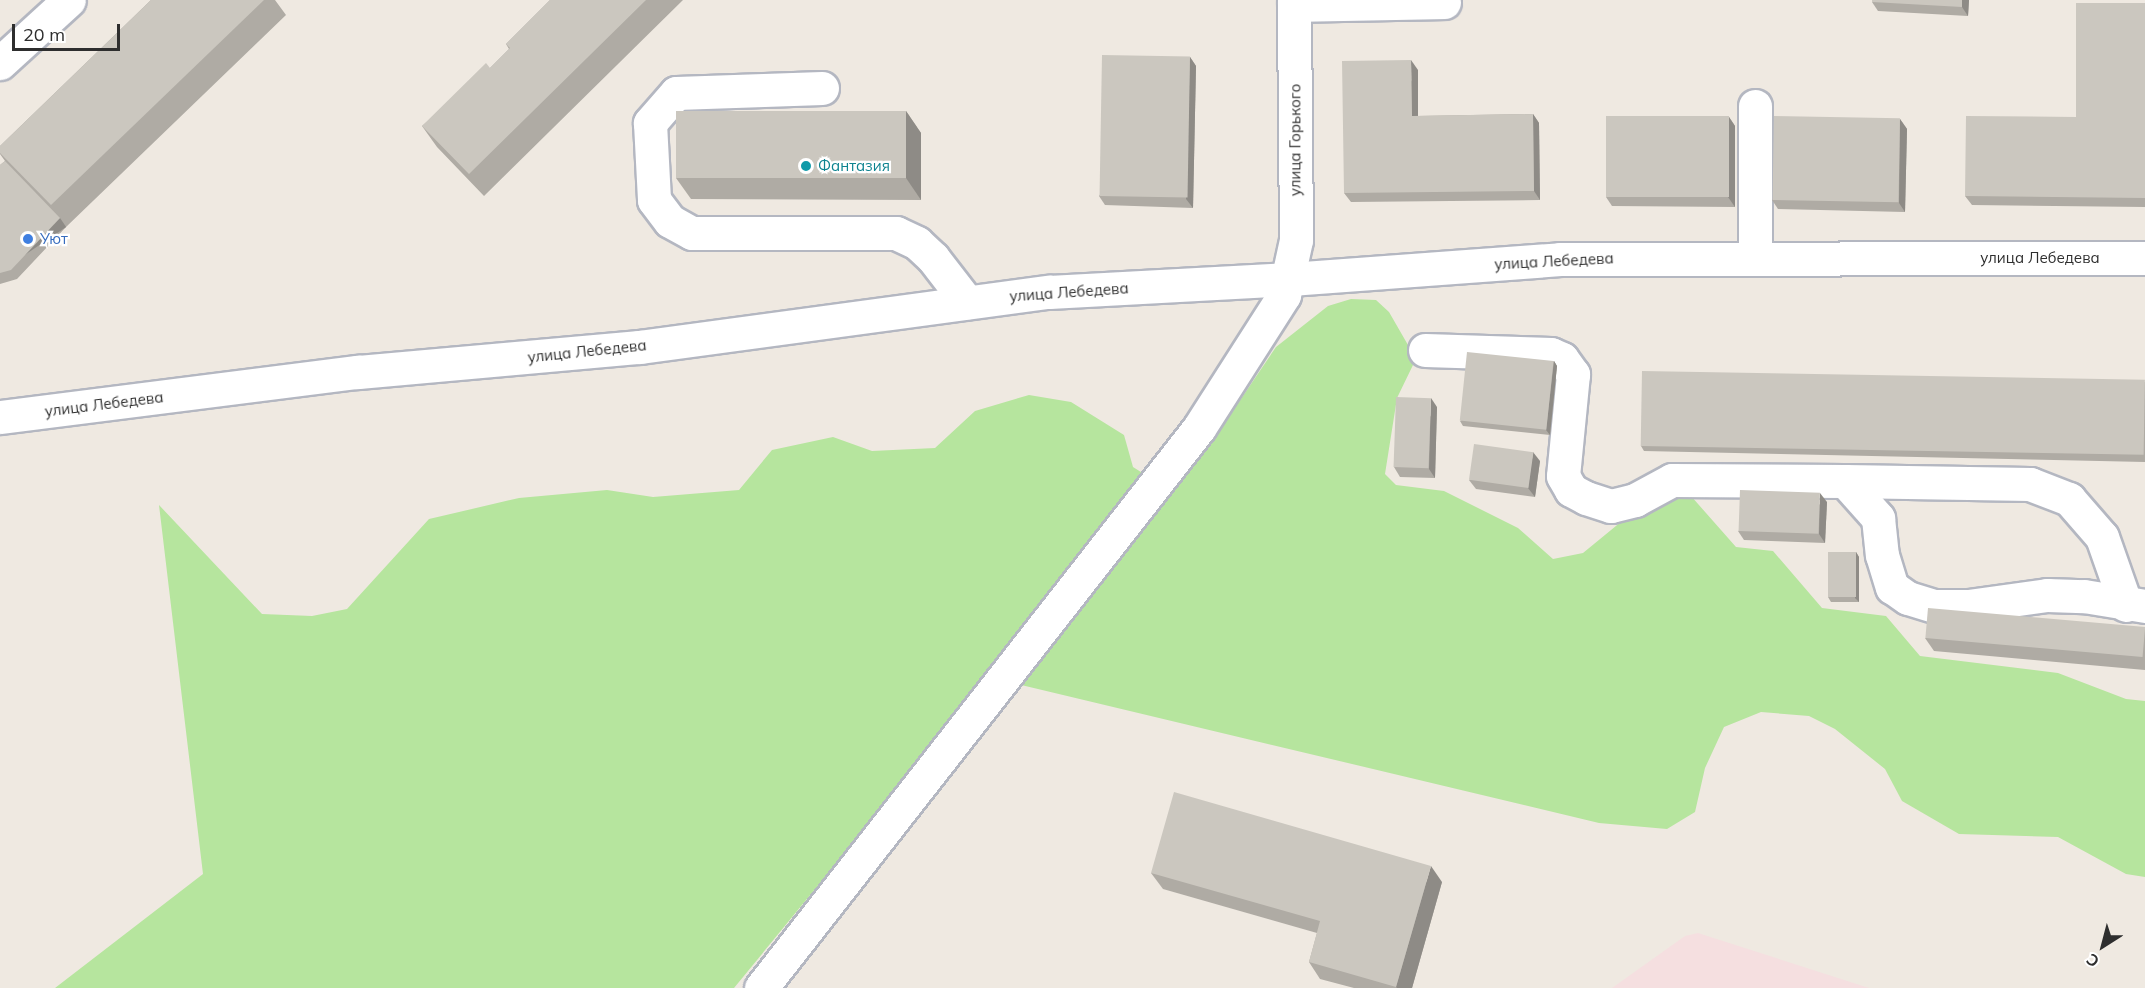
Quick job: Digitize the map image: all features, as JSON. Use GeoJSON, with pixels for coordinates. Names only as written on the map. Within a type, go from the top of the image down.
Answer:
{"type":"FeatureCollection","features":[{"type":"Feature","properties":{"kind":"street"},"geometry":{"type":"LineString","coordinates":[[0,63],[69,0]]}},
{"type":"Feature","properties":{"kind":"street"},"geometry":{"type":"LineString","coordinates":[[1294,2],[1444,2]]}},
{"type":"Feature","properties":{"kind":"street","name":"улица Горького"},"geometry":{"type":"LineString","coordinates":[[761,988],[1199,428],[1276,308],[1290,279],[1296,240],[1294,2]]}},
{"type":"Feature","properties":{"kind":"street"},"geometry":{"type":"LineString","coordinates":[[822,87],[676,93],[651,123],[654,200],[670,222],[692,233],[896,233],[917,243],[933,258],[967,302]]}},
{"type":"Feature","properties":{"kind":"street"},"geometry":{"type":"LineString","coordinates":[[1755,106],[1755,257]]}},
{"type":"Feature","properties":{"kind":"street","name":"улица Лебедева"},"geometry":{"type":"LineString","coordinates":[[0,417],[358,372],[640,346],[1049,292],[1290,279],[1560,259],[2145,258]]}},
{"type":"Feature","properties":{"kind":"street"},"geometry":{"type":"LineString","coordinates":[[1425,350],[1551,354],[1562,359],[1573,374],[1563,476],[1571,490],[1611,506],[1635,500],[1672,480],[2030,484],[2069,499],[2102,537],[2135,606]]}},
{"type":"Feature","properties":{"kind":"street"},"geometry":{"type":"LineString","coordinates":[[1845,481],[1878,518],[1882,555],[1892,587],[1908,598],[1935,606],[1968,606],[2047,595],[2084,596],[2135,606]]}},
{"type":"Feature","properties":{"kind":"shaded area"},"geometry":{"type":"Polygon","coordinates":[[[1698,933],[1869,988],[1612,988],[1685,936],[1698,933]]]}},
{"type":"Feature","properties":{"kind":"green space"},"geometry":{"type":"Polygon","coordinates":[[[1351,299],[1376,300],[1389,312],[1408,345],[1413,365],[1397,398],[1385,474],[1396,485],[1444,491],[1518,528],[1553,559],[1583,553],[1644,503],[1691,496],[1736,547],[1773,551],[1822,608],[1886,616],[1920,656],[2058,673],[2126,699],[2145,701],[2145,877],[2126,874],[2058,837],[1959,834],[1902,801],[1885,769],[1835,729],[1809,716],[1761,712],[1724,727],[1705,768],[1695,812],[1667,829],[1599,823],[1013,683],[957,716],[734,988],[55,988],[203,874],[159,505],[262,614],[312,616],[347,609],[429,519],[519,498],[607,490],[653,497],[739,490],[772,450],[833,437],[872,451],[935,448],[975,411],[1029,395],[1071,402],[1124,435],[1133,467],[1163,486],[1207,449],[1276,347],[1328,306],[1351,299]]]}},
{"type":"Feature","properties":{"kind":"building"},"geometry":{"type":"Polygon","coordinates":[[[151,0],[264,0],[51,205],[0,153],[0,146],[151,0]]]}},
{"type":"Feature","properties":{"kind":"building"},"geometry":{"type":"Polygon","coordinates":[[[550,0],[646,0],[469,174],[422,126],[486,63],[490,68],[510,48],[506,44],[550,0]]]}},
{"type":"Feature","properties":{"kind":"building"},"geometry":{"type":"Polygon","coordinates":[[[1872,0],[1962,0],[1962,7],[1872,2],[1872,0]]]}},
{"type":"Feature","properties":{"kind":"building"},"geometry":{"type":"Polygon","coordinates":[[[2076,3],[2145,3],[2145,198],[1965,196],[1966,116],[2076,117],[2076,3]]]}},
{"type":"Feature","properties":{"kind":"building"},"geometry":{"type":"Polygon","coordinates":[[[1102,55],[1190,57],[1188,198],[1100,196],[1102,55]]]}},
{"type":"Feature","properties":{"kind":"building"},"geometry":{"type":"Polygon","coordinates":[[[1411,60],[1412,116],[1533,114],[1534,191],[1344,193],[1342,61],[1411,60]]]}},
{"type":"Feature","properties":{"kind":"building","name":"Фантазия"},"geometry":{"type":"Polygon","coordinates":[[[676,111],[906,111],[906,178],[676,178],[676,111]]]}},
{"type":"Feature","properties":{"kind":"building"},"geometry":{"type":"Polygon","coordinates":[[[1606,116],[1729,116],[1729,197],[1606,197],[1606,116]]]}},
{"type":"Feature","properties":{"kind":"building"},"geometry":{"type":"Polygon","coordinates":[[[1774,116],[1900,118],[1899,202],[1773,200],[1774,116]]]}},
{"type":"Feature","properties":{"kind":"building","name":"Уют"},"geometry":{"type":"Polygon","coordinates":[[[5,161],[60,218],[11,270],[0,273],[0,165],[5,161]]]}},
{"type":"Feature","properties":{"kind":"building"},"geometry":{"type":"Polygon","coordinates":[[[1467,352],[1554,361],[1546,430],[1460,421],[1467,352]]]}},
{"type":"Feature","properties":{"kind":"building"},"geometry":{"type":"Polygon","coordinates":[[[1642,371],[2145,380],[2144,455],[1641,446],[1642,371]]]}},
{"type":"Feature","properties":{"kind":"building"},"geometry":{"type":"Polygon","coordinates":[[[1396,397],[1431,398],[1429,468],[1394,467],[1396,397]]]}},
{"type":"Feature","properties":{"kind":"building"},"geometry":{"type":"Polygon","coordinates":[[[1474,444],[1533,452],[1528,488],[1469,480],[1474,444]]]}},
{"type":"Feature","properties":{"kind":"building"},"geometry":{"type":"Polygon","coordinates":[[[1740,490],[1820,493],[1819,534],[1739,531],[1740,490]]]}},
{"type":"Feature","properties":{"kind":"building"},"geometry":{"type":"Polygon","coordinates":[[[1828,552],[1856,552],[1856,597],[1828,597],[1828,552]]]}},
{"type":"Feature","properties":{"kind":"building"},"geometry":{"type":"Polygon","coordinates":[[[1928,608],[2145,627],[2143,657],[1925,638],[1928,608]]]}},
{"type":"Feature","properties":{"kind":"building"},"geometry":{"type":"Polygon","coordinates":[[[1174,792],[1431,866],[1396,987],[1309,962],[1320,921],[1151,873],[1174,792]]]}},
{"type":"Feature","properties":{"kind":"place","name":"Фантазия"},"geometry":{"type":"Point","coordinates":[806,166]}},
{"type":"Feature","properties":{"kind":"place","name":"Уют"},"geometry":{"type":"Point","coordinates":[28,239]}}]}
